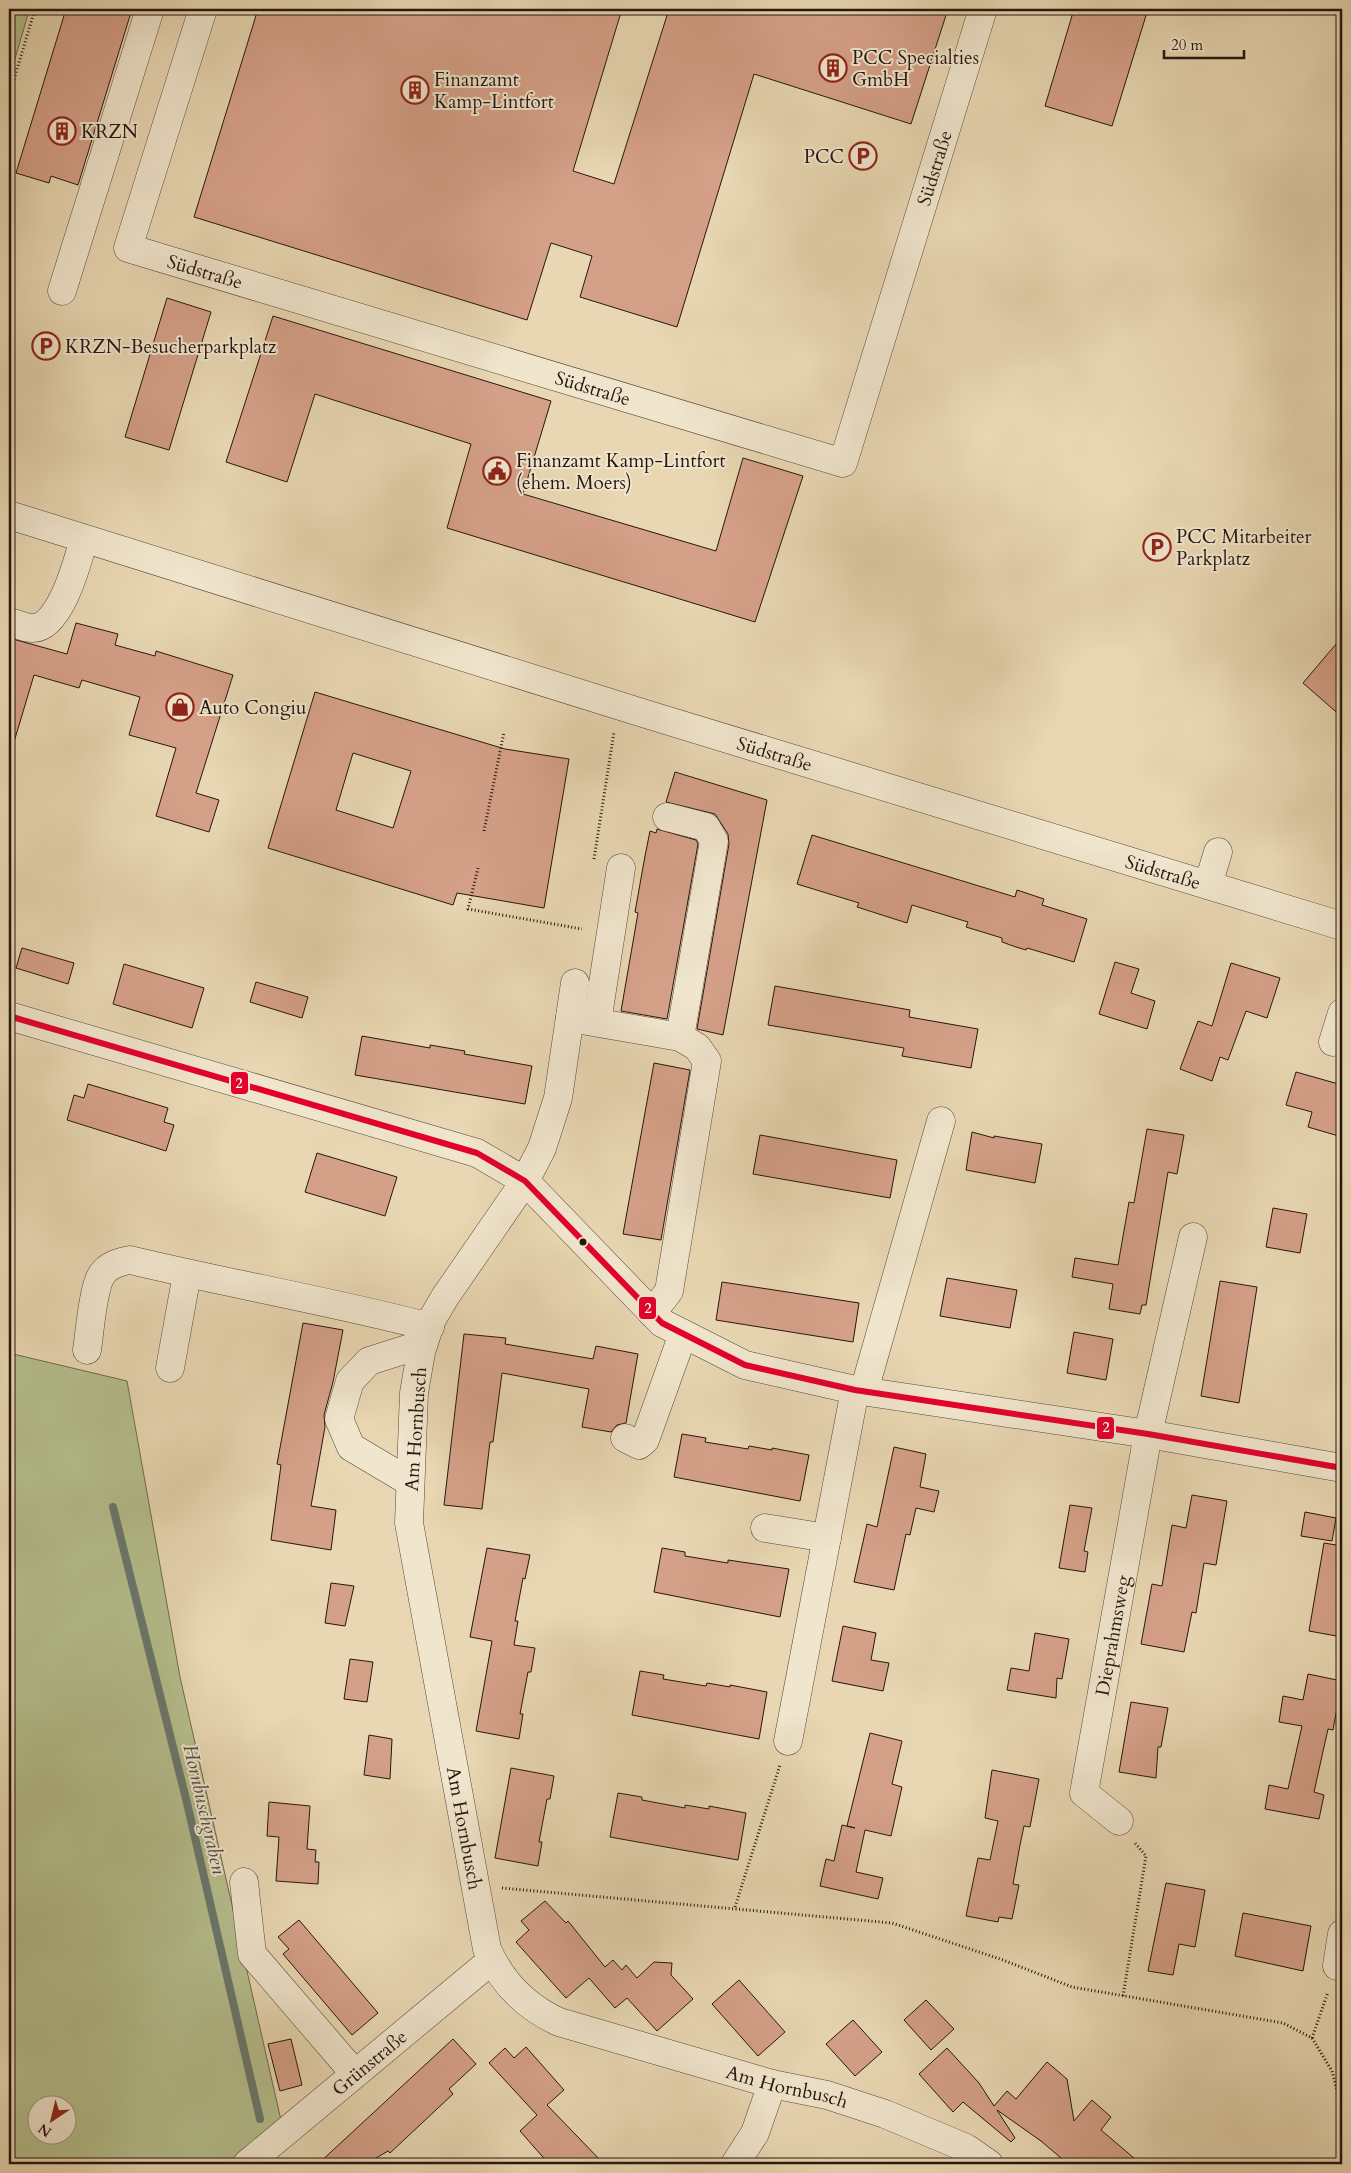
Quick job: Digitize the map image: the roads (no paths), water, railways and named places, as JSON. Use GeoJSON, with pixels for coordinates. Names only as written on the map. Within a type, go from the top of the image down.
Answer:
{"type":"FeatureCollection","features":[{"type":"Feature","properties":{"kind":"street"},"geometry":{"type":"LineString","coordinates":[[62,291],[150,9]]}},
{"type":"Feature","properties":{"kind":"street","name":"Südstraße"},"geometry":{"type":"LineString","coordinates":[[204,9],[128,248],[843,463],[983,9]]}},
{"type":"Feature","properties":{"kind":"street","name":"Südstraße"},"geometry":{"type":"LineString","coordinates":[[9,514],[84,539],[1342,926]]}},
{"type":"Feature","properties":{"kind":"street"},"geometry":{"type":"LineString","coordinates":[[13,623],[33,629],[50,619],[61,602],[74,574],[84,539]]}},
{"type":"Feature","properties":{"kind":"street"},"geometry":{"type":"LineString","coordinates":[[667,817],[706,827],[714,841],[680,1037]]}},
{"type":"Feature","properties":{"kind":"street"},"geometry":{"type":"LineString","coordinates":[[1208,885],[1218,852]]}},
{"type":"Feature","properties":{"kind":"street"},"geometry":{"type":"LineString","coordinates":[[597,1022],[621,868]]}},
{"type":"Feature","properties":{"kind":"street","name":"Am Hornbusch"},"geometry":{"type":"LineString","coordinates":[[575,983],[558,1098],[542,1148],[525,1181],[445,1297],[426,1335],[414,1393],[408,1523],[487,1949],[492,1960],[521,1998],[537,2012],[559,2022],[772,2084],[827,2095],[885,2114],[966,2148],[989,2164]]}},
{"type":"Feature","properties":{"kind":"street"},"geometry":{"type":"LineString","coordinates":[[1333,1042],[1342,1013]]}},
{"type":"Feature","properties":{"kind":"street"},"geometry":{"type":"LineString","coordinates":[[9,1016],[477,1153],[525,1181],[662,1323],[745,1365],[860,1391],[1148,1434],[1342,1468]]}},
{"type":"Feature","properties":{"kind":"street"},"geometry":{"type":"LineString","coordinates":[[570,1018],[680,1037],[697,1047],[707,1061],[669,1291],[652,1313]]}},
{"type":"Feature","properties":{"kind":"street"},"geometry":{"type":"LineString","coordinates":[[788,1741],[827,1538],[860,1391],[941,1121]]}},
{"type":"Feature","properties":{"kind":"street","name":"Dieprahmsweg"},"geometry":{"type":"LineString","coordinates":[[1118,1821],[1084,1793],[1148,1434],[1193,1237]]}},
{"type":"Feature","properties":{"kind":"street"},"geometry":{"type":"LineString","coordinates":[[87,1350],[99,1280],[109,1267],[119,1261],[130,1260],[187,1274],[345,1305],[426,1335]]}},
{"type":"Feature","properties":{"kind":"street"},"geometry":{"type":"LineString","coordinates":[[170,1368],[187,1274]]}},
{"type":"Feature","properties":{"kind":"street"},"geometry":{"type":"LineString","coordinates":[[625,1438],[639,1445],[645,1440],[682,1334]]}},
{"type":"Feature","properties":{"kind":"street"},"geometry":{"type":"LineString","coordinates":[[410,1482],[351,1447],[339,1419],[350,1382],[369,1361],[426,1335]]}},
{"type":"Feature","properties":{"kind":"street"},"geometry":{"type":"LineString","coordinates":[[765,1528],[827,1538]]}},
{"type":"Feature","properties":{"kind":"street"},"geometry":{"type":"LineString","coordinates":[[244,1882],[252,1954],[355,2074]]}},
{"type":"Feature","properties":{"kind":"street"},"geometry":{"type":"LineString","coordinates":[[1337,1966],[1342,1934]]}},
{"type":"Feature","properties":{"kind":"street","name":"Grünstraße"},"geometry":{"type":"LineString","coordinates":[[247,2164],[492,1960]]}},
{"type":"Feature","properties":{"kind":"street"},"geometry":{"type":"LineString","coordinates":[[735,2164],[755,2133],[772,2084]]}},
{"type":"Feature","properties":{"kind":"waterway","name":"Hornbuschgraben"},"geometry":{"type":"LineString","coordinates":[[113,1507],[187,1803],[260,2119]]}},
{"type":"Feature","properties":{"kind":"place","name":"PCC Specialties GmbH"},"geometry":{"type":"Point","coordinates":[833,68]}},
{"type":"Feature","properties":{"kind":"place","name":"Finanzamt Kamp-Lintfort"},"geometry":{"type":"Point","coordinates":[415,90]}},
{"type":"Feature","properties":{"kind":"place","name":"KRZN"},"geometry":{"type":"Point","coordinates":[62,131]}},
{"type":"Feature","properties":{"kind":"place","name":"PCC"},"geometry":{"type":"Point","coordinates":[863,156]}},
{"type":"Feature","properties":{"kind":"place","name":"KRZN-Besucherparkplatz"},"geometry":{"type":"Point","coordinates":[46,346]}},
{"type":"Feature","properties":{"kind":"place","name":"Finanzamt Kamp-Lintfort (ehem. Moers)"},"geometry":{"type":"Point","coordinates":[497,471]}},
{"type":"Feature","properties":{"kind":"place","name":"PCC Mitarbeiter Parkplatz"},"geometry":{"type":"Point","coordinates":[1157,547]}},
{"type":"Feature","properties":{"kind":"place","name":"Auto Congiu"},"geometry":{"type":"Point","coordinates":[180,707]}}]}
